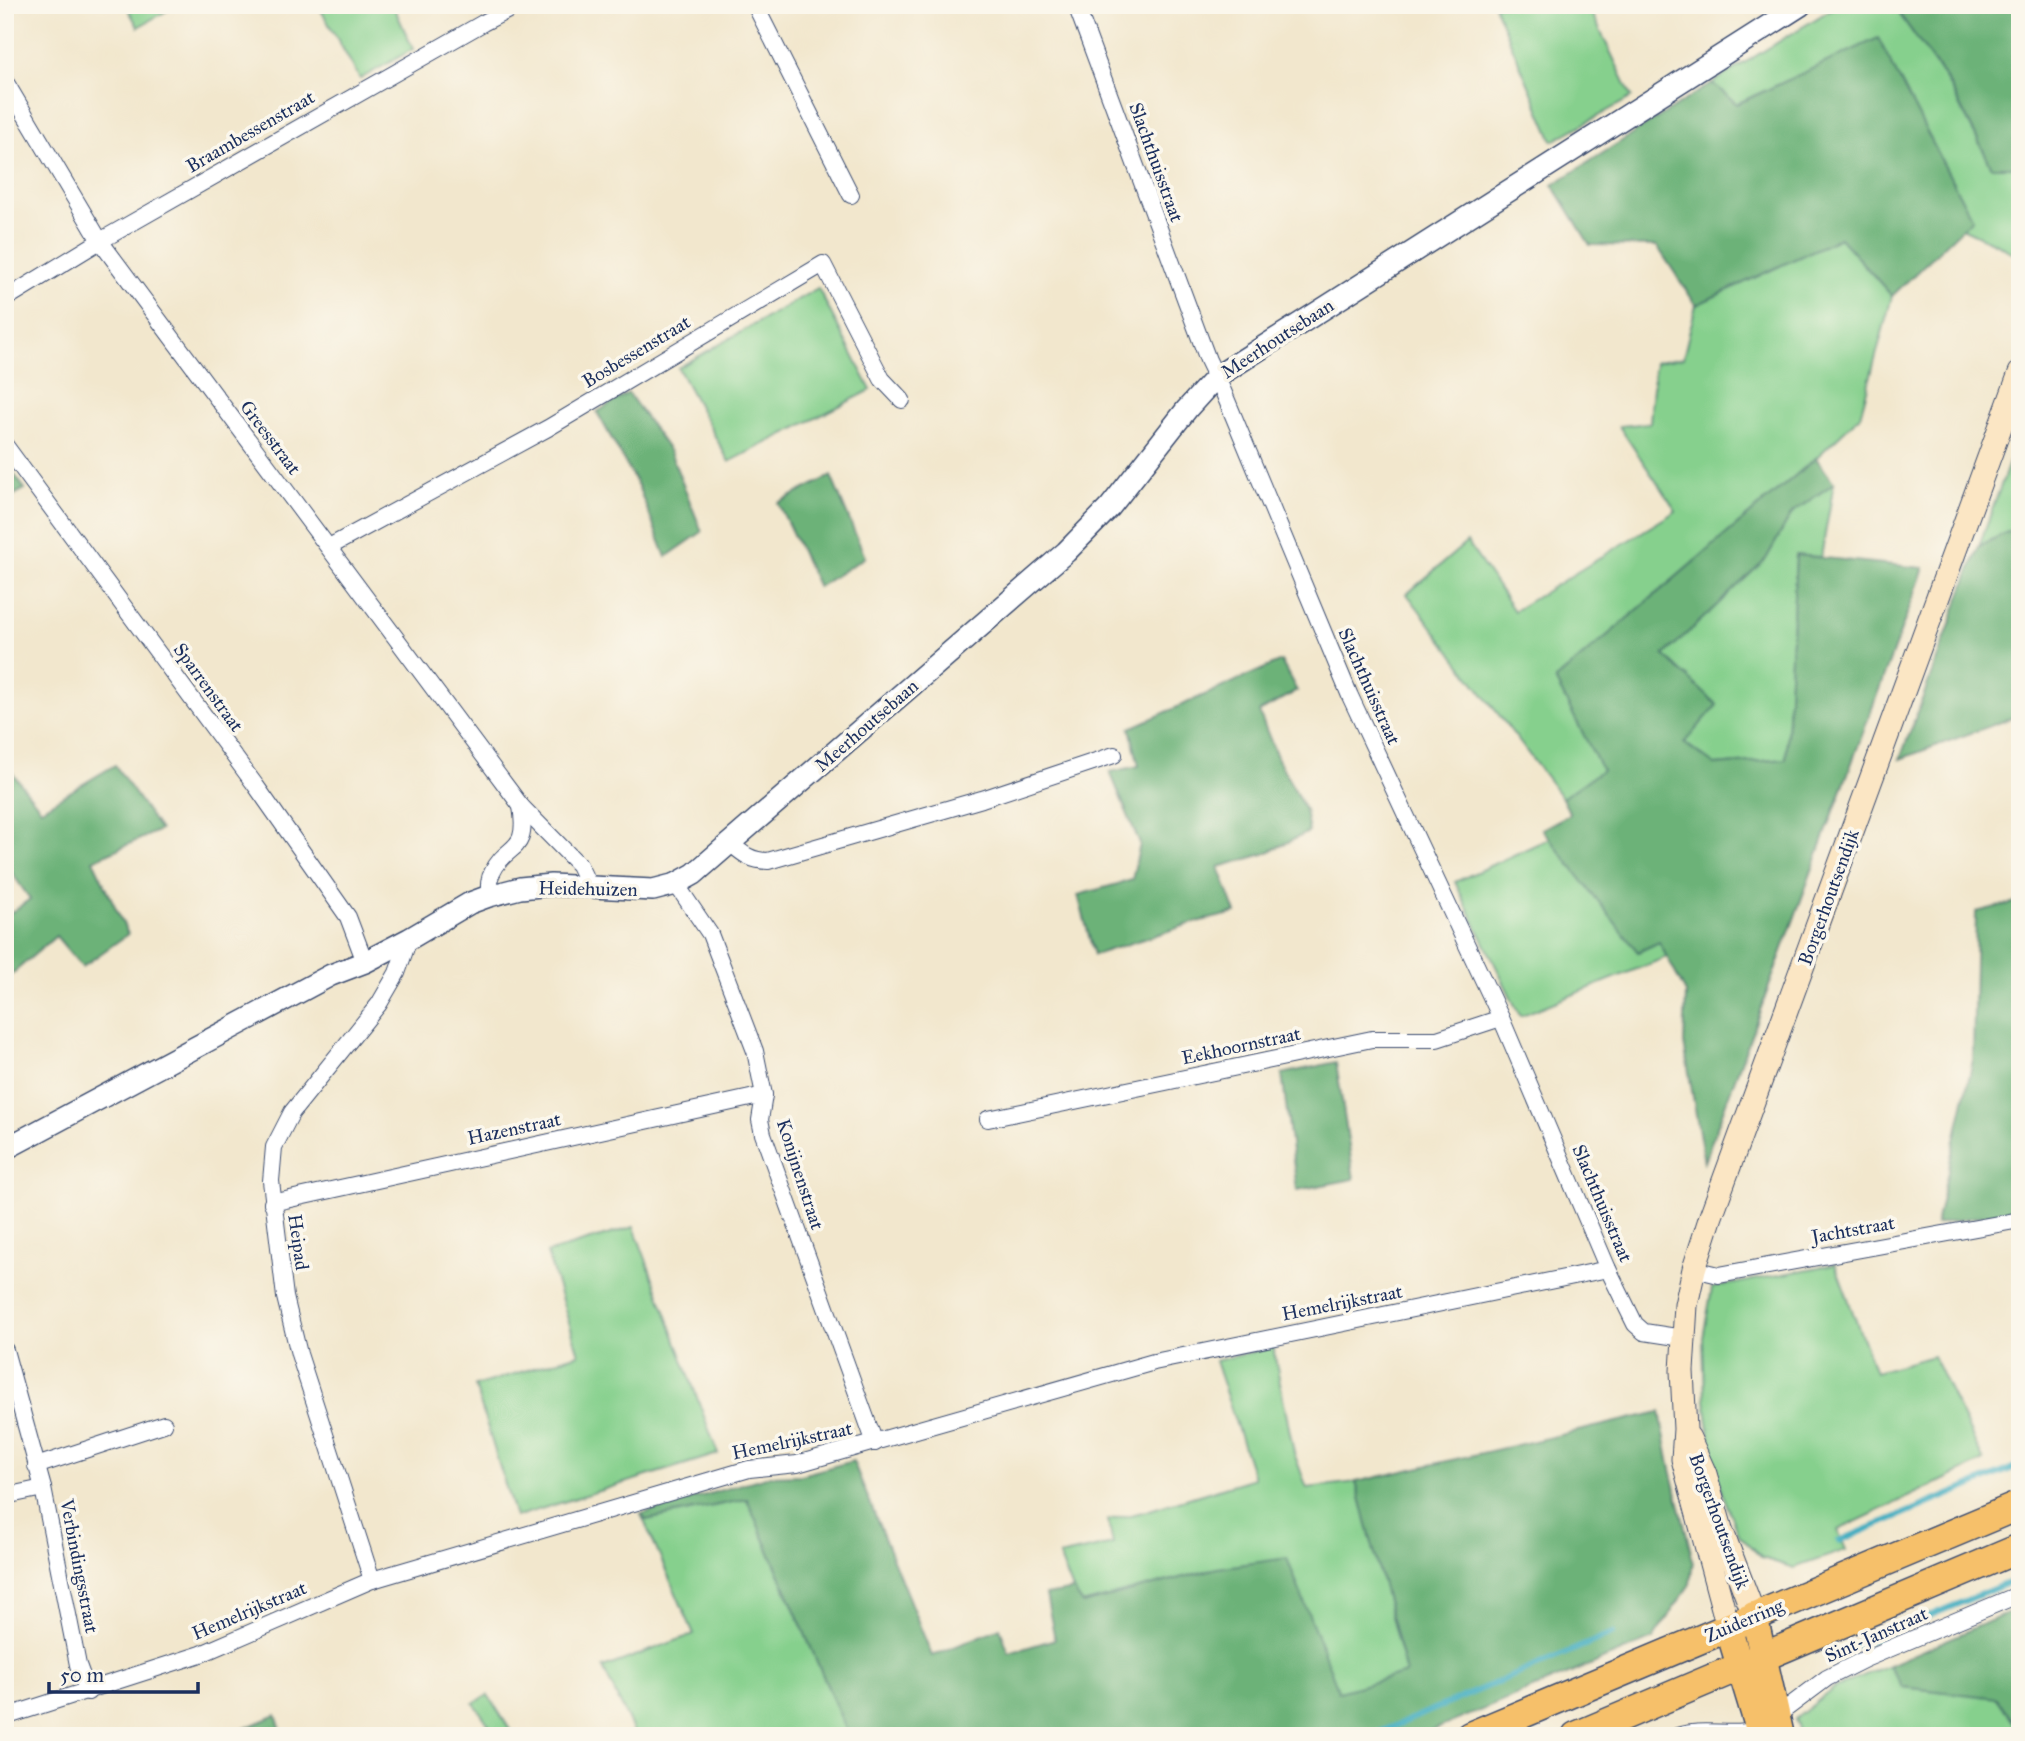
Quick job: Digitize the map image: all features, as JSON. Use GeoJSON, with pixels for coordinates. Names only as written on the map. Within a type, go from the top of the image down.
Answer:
{"type":"FeatureCollection","features":[{"type":"Feature","properties":{"kind":"highway","name":"Zuiderring"},"geometry":{"type":"LineString","coordinates":[[1470,1736],[2020,1505]]}},
{"type":"Feature","properties":{"kind":"highway"},"geometry":{"type":"LineString","coordinates":[[1576,1736],[2020,1548]]}},
{"type":"Feature","properties":{"kind":"main road","name":"Borgerhoutsendijk"},"geometry":{"type":"LineString","coordinates":[[1769,1730],[1751,1663],[1728,1627],[1683,1459],[1683,1338],[1686,1305],[1711,1216],[2020,373]]}},
{"type":"Feature","properties":{"kind":"main road","name":"Borgerhoutsendijk"},"geometry":{"type":"LineString","coordinates":[[1685,1429],[1705,1475],[1721,1529],[1754,1615],[1751,1663]]}},
{"type":"Feature","properties":{"kind":"street","name":"Braambessenstraat"},"geometry":{"type":"LineString","coordinates":[[5,299],[100,241],[518,5]]}},
{"type":"Feature","properties":{"kind":"street"},"geometry":{"type":"LineString","coordinates":[[755,5],[851,195]]}},
{"type":"Feature","properties":{"kind":"street","name":"Slachthuisstraat"},"geometry":{"type":"LineString","coordinates":[[1076,5],[1216,377],[1350,696],[1501,1018],[1608,1269],[1635,1324],[1644,1332],[1683,1338]]}},
{"type":"Feature","properties":{"kind":"street","name":"Meerhoutsebaan"},"geometry":{"type":"LineString","coordinates":[[730,843],[1066,552],[1110,507],[1187,409],[1216,377],[1801,5]]}},
{"type":"Feature","properties":{"kind":"street","name":"Greesstraat"},"geometry":{"type":"LineString","coordinates":[[5,81],[100,241],[521,806],[579,865],[589,886]]}},
{"type":"Feature","properties":{"kind":"street","name":"Bosbessenstraat"},"geometry":{"type":"LineString","coordinates":[[328,547],[548,428],[823,264],[882,379],[902,400]]}},
{"type":"Feature","properties":{"kind":"street","name":"Sparrenstraat"},"geometry":{"type":"LineString","coordinates":[[5,445],[348,917],[365,962]]}},
{"type":"Feature","properties":{"kind":"street"},"geometry":{"type":"LineString","coordinates":[[730,843],[747,857],[758,861],[768,860],[982,799],[1114,755]]}},
{"type":"Feature","properties":{"kind":"street"},"geometry":{"type":"LineString","coordinates":[[489,895],[492,873],[520,842],[524,824],[521,806]]}},
{"type":"Feature","properties":{"kind":"street","name":"Heidehuizen"},"geometry":{"type":"LineString","coordinates":[[5,1149],[331,975],[365,962],[409,939],[470,902],[489,895],[530,887],[589,886],[653,890],[676,884],[694,874],[730,843]]}},
{"type":"Feature","properties":{"kind":"street","name":"Konijnenstraat"},"geometry":{"type":"LineString","coordinates":[[676,884],[710,934],[720,955],[755,1051],[764,1095],[760,1120],[763,1134],[875,1443]]}},
{"type":"Feature","properties":{"kind":"street","name":"Heipad"},"geometry":{"type":"LineString","coordinates":[[372,1580],[299,1354],[285,1297],[271,1181],[274,1147],[292,1112],[389,988],[409,939]]}},
{"type":"Feature","properties":{"kind":"street","name":"Eekhoornstraat"},"geometry":{"type":"LineString","coordinates":[[988,1119],[1372,1039],[1437,1039],[1501,1018]]}},
{"type":"Feature","properties":{"kind":"street","name":"Hazenstraat"},"geometry":{"type":"LineString","coordinates":[[272,1202],[764,1095]]}},
{"type":"Feature","properties":{"kind":"street","name":"Jachtstraat"},"geometry":{"type":"LineString","coordinates":[[1694,1269],[1719,1275],[2020,1220]]}},
{"type":"Feature","properties":{"kind":"street","name":"Hemelrijkstraat"},"geometry":{"type":"LineString","coordinates":[[5,1717],[201,1654],[372,1580],[749,1469],[797,1464],[1154,1362],[1608,1269]]}},
{"type":"Feature","properties":{"kind":"street","name":"Verbindingsstraat"},"geometry":{"type":"LineString","coordinates":[[5,1350],[43,1488],[78,1665],[88,1692]]}},
{"type":"Feature","properties":{"kind":"street"},"geometry":{"type":"LineString","coordinates":[[36,1466],[164,1423]]}},
{"type":"Feature","properties":{"kind":"street","name":"Verbindingsstraat"},"geometry":{"type":"LineString","coordinates":[[5,1496],[43,1488]]}},
{"type":"Feature","properties":{"kind":"street","name":"Sint-Janstraat"},"geometry":{"type":"LineString","coordinates":[[1769,1730],[1788,1706],[1827,1678],[1865,1659],[2020,1594]]}},
{"type":"Feature","properties":{"kind":"street"},"geometry":{"type":"LineString","coordinates":[[1677,1736],[1689,1732],[1746,1734],[1769,1730]]}},
{"type":"Feature","properties":{"kind":"green space"},"geometry":{"type":"Polygon","coordinates":[[[126,5],[177,5],[138,27],[126,5]]]}},
{"type":"Feature","properties":{"kind":"green space"},"geometry":{"type":"Polygon","coordinates":[[[318,5],[393,5],[413,49],[360,79],[318,5]]]}},
{"type":"Feature","properties":{"kind":"green space"},"geometry":{"type":"Polygon","coordinates":[[[1494,5],[1588,5],[1632,97],[1553,141],[1494,5]]]}},
{"type":"Feature","properties":{"kind":"green space"},"geometry":{"type":"Polygon","coordinates":[[[1838,5],[1893,5],[1946,80],[1992,167],[2020,167],[2020,258],[1962,228],[1972,219],[1878,39],[1736,104],[1712,83],[1838,5]]]}},
{"type":"Feature","properties":{"kind":"green space"},"geometry":{"type":"Polygon","coordinates":[[[1893,5],[2020,5],[2020,167],[1992,167],[1947,80],[1893,5]]]}},
{"type":"Feature","properties":{"kind":"green space"},"geometry":{"type":"Polygon","coordinates":[[[1878,38],[1972,219],[1892,296],[1840,238],[1696,305],[1657,246],[1590,245],[1553,185],[1712,83],[1737,104],[1878,38]]]}},
{"type":"Feature","properties":{"kind":"green space"},"geometry":{"type":"Polygon","coordinates":[[[1840,238],[1892,296],[1860,416],[1816,458],[1555,680],[1603,770],[1562,798],[1407,594],[1467,542],[1514,611],[1676,511],[1619,426],[1650,423],[1655,362],[1683,358],[1696,305],[1840,238]]]}},
{"type":"Feature","properties":{"kind":"green space"},"geometry":{"type":"Polygon","coordinates":[[[818,288],[871,390],[729,462],[678,368],[818,288]]]}},
{"type":"Feature","properties":{"kind":"green space"},"geometry":{"type":"Polygon","coordinates":[[[628,393],[670,452],[702,532],[666,557],[638,486],[597,412],[628,393]]]}},
{"type":"Feature","properties":{"kind":"green space"},"geometry":{"type":"Polygon","coordinates":[[[2020,433],[2020,526],[1979,546],[2020,433]]]}},
{"type":"Feature","properties":{"kind":"green space"},"geometry":{"type":"Polygon","coordinates":[[[1816,458],[1834,483],[1792,513],[1766,559],[1664,655],[1717,705],[1684,743],[1715,765],[1786,759],[1796,555],[1924,568],[1704,1162],[1684,1044],[1686,993],[1659,942],[1638,952],[1542,829],[1570,814],[1562,798],[1602,770],[1555,680],[1816,458]]]}},
{"type":"Feature","properties":{"kind":"green space"},"geometry":{"type":"Polygon","coordinates":[[[5,462],[25,489],[5,500],[5,462]]]}},
{"type":"Feature","properties":{"kind":"green space"},"geometry":{"type":"Polygon","coordinates":[[[831,476],[865,557],[818,587],[778,503],[831,476]]]}},
{"type":"Feature","properties":{"kind":"green space"},"geometry":{"type":"Polygon","coordinates":[[[1834,483],[1821,557],[1796,555],[1786,759],[1714,765],[1684,742],[1664,655],[1766,559],[1792,513],[1834,483]]]}},
{"type":"Feature","properties":{"kind":"green space"},"geometry":{"type":"Polygon","coordinates":[[[2020,526],[2020,715],[1900,759],[1979,546],[2020,526]]]}},
{"type":"Feature","properties":{"kind":"green space"},"geometry":{"type":"Polygon","coordinates":[[[1281,661],[1297,691],[1259,712],[1278,759],[1305,810],[1309,832],[1264,854],[1219,867],[1236,913],[1196,922],[1094,955],[1078,895],[1132,880],[1140,844],[1110,772],[1139,766],[1130,728],[1281,661]]]}},
{"type":"Feature","properties":{"kind":"green space"},"geometry":{"type":"Polygon","coordinates":[[[5,764],[41,809],[115,765],[160,830],[93,860],[128,934],[82,967],[56,936],[5,980],[5,917],[30,899],[5,863],[5,764]]]}},
{"type":"Feature","properties":{"kind":"green space"},"geometry":{"type":"Polygon","coordinates":[[[1550,838],[1638,952],[1659,942],[1667,957],[1520,1016],[1455,882],[1550,838]]]}},
{"type":"Feature","properties":{"kind":"green space"},"geometry":{"type":"Polygon","coordinates":[[[2020,901],[2020,1209],[1936,1224],[1973,1060],[1976,912],[2020,901]]]}},
{"type":"Feature","properties":{"kind":"green space"},"geometry":{"type":"Polygon","coordinates":[[[1336,1062],[1354,1179],[1297,1190],[1282,1074],[1336,1062]]]}},
{"type":"Feature","properties":{"kind":"green space"},"geometry":{"type":"Polygon","coordinates":[[[634,1227],[718,1454],[515,1517],[475,1386],[579,1354],[547,1253],[634,1227]]]}},
{"type":"Feature","properties":{"kind":"green space"},"geometry":{"type":"Polygon","coordinates":[[[1835,1264],[1875,1372],[1933,1356],[1984,1461],[1838,1530],[1846,1550],[1794,1568],[1762,1558],[1738,1534],[1722,1492],[1711,1445],[1705,1400],[1703,1338],[1712,1288],[1835,1264]]]}},
{"type":"Feature","properties":{"kind":"green space"},"geometry":{"type":"Polygon","coordinates":[[[1273,1347],[1294,1453],[1307,1488],[1356,1482],[1406,1674],[1339,1692],[1217,1568],[1082,1604],[1059,1556],[1113,1544],[1108,1520],[1254,1478],[1215,1361],[1273,1347]]]}},
{"type":"Feature","properties":{"kind":"green space"},"geometry":{"type":"Polygon","coordinates":[[[1660,1412],[1693,1561],[1690,1584],[1653,1639],[1419,1736],[849,1736],[747,1499],[646,1520],[641,1514],[769,1476],[801,1475],[853,1461],[932,1656],[1000,1628],[1009,1653],[1055,1639],[1046,1595],[1073,1590],[1083,1604],[1217,1568],[1287,1558],[1339,1692],[1406,1673],[1356,1482],[1660,1412]]]}},
{"type":"Feature","properties":{"kind":"green space"},"geometry":{"type":"Polygon","coordinates":[[[747,1499],[849,1736],[636,1736],[603,1668],[694,1634],[641,1514],[647,1520],[747,1499]]]}},
{"type":"Feature","properties":{"kind":"green space"},"geometry":{"type":"Polygon","coordinates":[[[2020,1608],[2020,1732],[1997,1698],[1902,1687],[1889,1665],[2020,1608]]]}},
{"type":"Feature","properties":{"kind":"green space"},"geometry":{"type":"Polygon","coordinates":[[[1889,1665],[1903,1687],[1997,1697],[2020,1736],[1800,1736],[1795,1719],[1834,1688],[1889,1665]]]}},
{"type":"Feature","properties":{"kind":"green space"},"geometry":{"type":"Polygon","coordinates":[[[488,1695],[514,1736],[467,1736],[489,1725],[474,1703],[488,1695]]]}},
{"type":"Feature","properties":{"kind":"green space"},"geometry":{"type":"Polygon","coordinates":[[[276,1715],[283,1736],[232,1736],[232,1734],[276,1715]]]}},
{"type":"Feature","properties":{"kind":"waterway"},"geometry":{"type":"LineString","coordinates":[[1839,1541],[2020,1465]]}},
{"type":"Feature","properties":{"kind":"waterway"},"geometry":{"type":"LineString","coordinates":[[1845,1651],[2020,1578]]}},
{"type":"Feature","properties":{"kind":"waterway"},"geometry":{"type":"LineString","coordinates":[[1371,1736],[1613,1633]]}}]}
